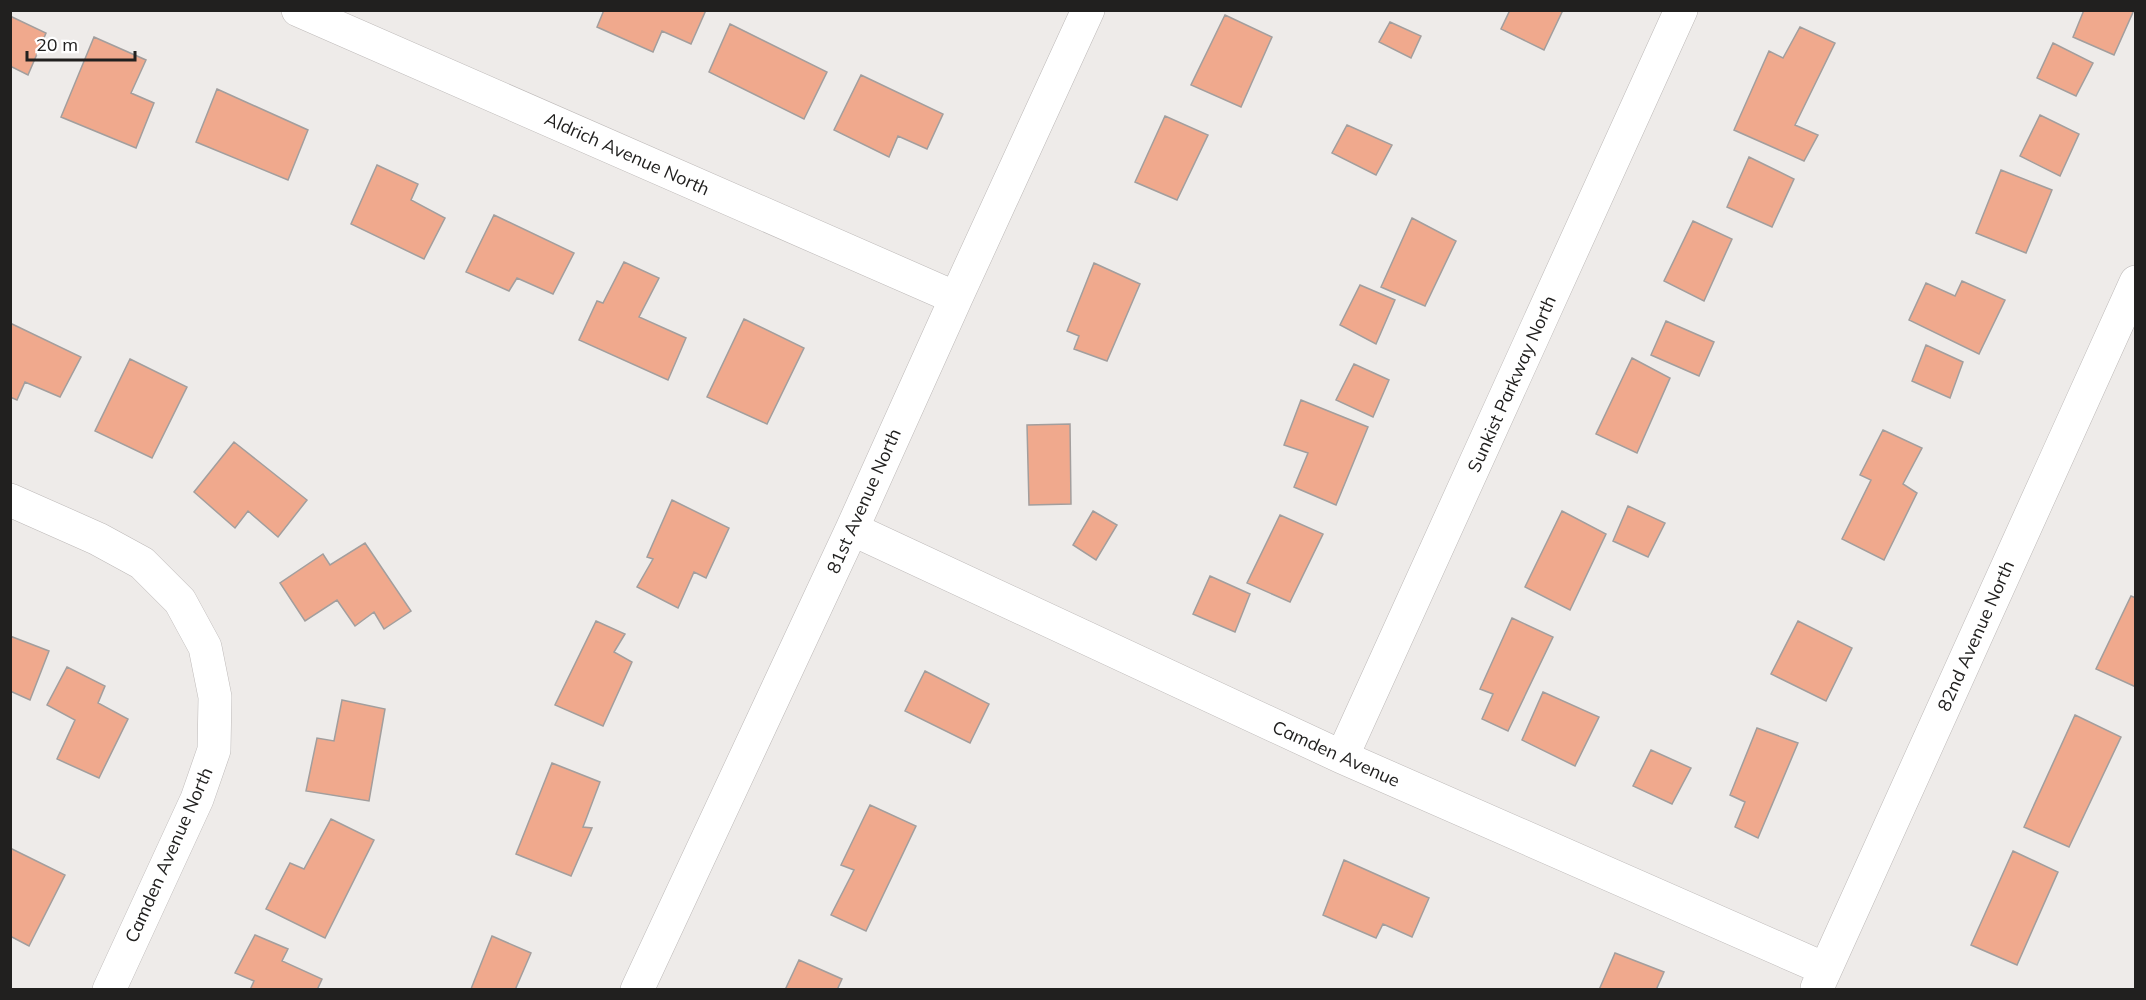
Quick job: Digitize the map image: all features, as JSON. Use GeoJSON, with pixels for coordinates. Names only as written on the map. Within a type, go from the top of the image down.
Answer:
{"type":"FeatureCollection","features":[{"type":"Feature","properties":{"kind":"street","name":"Aldrich Avenue North"},"geometry":{"type":"LineString","coordinates":[[298,10],[956,298]]}},
{"type":"Feature","properties":{"kind":"street","name":"81st Avenue North"},"geometry":{"type":"LineString","coordinates":[[637,990],[852,529],[1088,10]]}},
{"type":"Feature","properties":{"kind":"street","name":"Sunkist Parkway North"},"geometry":{"type":"LineString","coordinates":[[1342,757],[1681,10]]}},
{"type":"Feature","properties":{"kind":"street","name":"82nd Avenue North"},"geometry":{"type":"LineString","coordinates":[[1820,979],[2136,282]]}},
{"type":"Feature","properties":{"kind":"street","name":"Camden Avenue North"},"geometry":{"type":"LineString","coordinates":[[10,500],[98,539],[142,562],[180,601],[205,647],[215,697],[214,750],[197,799],[109,990]]}},
{"type":"Feature","properties":{"kind":"street","name":"Camden Avenue"},"geometry":{"type":"LineString","coordinates":[[852,529],[1820,979]]}},
{"type":"Feature","properties":{"kind":"building"},"geometry":{"type":"Polygon","coordinates":[[[604,10],[706,10],[691,44],[662,31],[653,52],[597,27],[604,10]]]}},
{"type":"Feature","properties":{"kind":"building"},"geometry":{"type":"Polygon","coordinates":[[[1510,10],[1563,10],[1544,50],[1501,29],[1510,10]]]}},
{"type":"Feature","properties":{"kind":"building"},"geometry":{"type":"Polygon","coordinates":[[[2084,10],[2134,10],[2114,55],[2073,37],[2084,10]]]}},
{"type":"Feature","properties":{"kind":"building"},"geometry":{"type":"Polygon","coordinates":[[[1225,15],[1272,37],[1241,107],[1191,85],[1225,15]]]}},
{"type":"Feature","properties":{"kind":"building"},"geometry":{"type":"Polygon","coordinates":[[[10,16],[46,33],[28,75],[10,66],[10,16]]]}},
{"type":"Feature","properties":{"kind":"building"},"geometry":{"type":"Polygon","coordinates":[[[1390,22],[1421,36],[1411,58],[1379,42],[1390,22]]]}},
{"type":"Feature","properties":{"kind":"building"},"geometry":{"type":"Polygon","coordinates":[[[730,24],[827,72],[804,119],[709,72],[730,24]]]}},
{"type":"Feature","properties":{"kind":"building"},"geometry":{"type":"Polygon","coordinates":[[[1800,27],[1835,43],[1795,125],[1818,135],[1804,161],[1734,130],[1769,51],[1783,58],[1800,27]]]}},
{"type":"Feature","properties":{"kind":"building"},"geometry":{"type":"Polygon","coordinates":[[[94,37],[146,60],[131,93],[154,103],[136,148],[61,117],[94,37]]]}},
{"type":"Feature","properties":{"kind":"building"},"geometry":{"type":"Polygon","coordinates":[[[2053,43],[2093,63],[2076,96],[2037,78],[2053,43]]]}},
{"type":"Feature","properties":{"kind":"building"},"geometry":{"type":"Polygon","coordinates":[[[861,75],[943,114],[927,149],[898,136],[889,157],[834,130],[861,75]]]}},
{"type":"Feature","properties":{"kind":"building"},"geometry":{"type":"Polygon","coordinates":[[[217,89],[308,130],[288,180],[196,142],[217,89]]]}},
{"type":"Feature","properties":{"kind":"building"},"geometry":{"type":"Polygon","coordinates":[[[2040,115],[2079,134],[2060,176],[2020,156],[2040,115]]]}},
{"type":"Feature","properties":{"kind":"building"},"geometry":{"type":"Polygon","coordinates":[[[1165,116],[1208,135],[1177,200],[1135,182],[1165,116]]]}},
{"type":"Feature","properties":{"kind":"building"},"geometry":{"type":"Polygon","coordinates":[[[1347,125],[1392,145],[1376,175],[1332,153],[1347,125]]]}},
{"type":"Feature","properties":{"kind":"building"},"geometry":{"type":"Polygon","coordinates":[[[1749,157],[1794,179],[1772,227],[1727,207],[1749,157]]]}},
{"type":"Feature","properties":{"kind":"building"},"geometry":{"type":"Polygon","coordinates":[[[377,165],[418,184],[411,200],[445,218],[424,259],[351,224],[377,165]]]}},
{"type":"Feature","properties":{"kind":"building"},"geometry":{"type":"Polygon","coordinates":[[[2001,170],[2052,190],[2026,253],[1976,233],[2001,170]]]}},
{"type":"Feature","properties":{"kind":"building"},"geometry":{"type":"Polygon","coordinates":[[[494,215],[574,253],[553,294],[517,278],[509,291],[466,272],[494,215]]]}},
{"type":"Feature","properties":{"kind":"building"},"geometry":{"type":"Polygon","coordinates":[[[1412,218],[1456,241],[1425,306],[1381,287],[1412,218]]]}},
{"type":"Feature","properties":{"kind":"building"},"geometry":{"type":"Polygon","coordinates":[[[1693,221],[1732,239],[1704,301],[1664,281],[1693,221]]]}},
{"type":"Feature","properties":{"kind":"building"},"geometry":{"type":"Polygon","coordinates":[[[624,262],[659,278],[639,317],[686,338],[668,380],[579,340],[597,301],[603,303],[624,262]]]}},
{"type":"Feature","properties":{"kind":"building"},"geometry":{"type":"Polygon","coordinates":[[[1094,263],[1140,284],[1107,361],[1074,349],[1079,336],[1067,331],[1094,263]]]}},
{"type":"Feature","properties":{"kind":"building"},"geometry":{"type":"Polygon","coordinates":[[[1962,281],[2005,300],[1979,354],[1909,320],[1926,283],[1955,296],[1962,281]]]}},
{"type":"Feature","properties":{"kind":"building"},"geometry":{"type":"Polygon","coordinates":[[[1360,285],[1395,300],[1376,344],[1340,325],[1360,285]]]}},
{"type":"Feature","properties":{"kind":"building"},"geometry":{"type":"Polygon","coordinates":[[[744,319],[804,348],[767,424],[707,397],[744,319]]]}},
{"type":"Feature","properties":{"kind":"building"},"geometry":{"type":"Polygon","coordinates":[[[1666,321],[1714,342],[1699,376],[1651,355],[1666,321]]]}},
{"type":"Feature","properties":{"kind":"building"},"geometry":{"type":"Polygon","coordinates":[[[10,323],[81,357],[60,397],[25,382],[17,400],[10,397],[10,323]]]}},
{"type":"Feature","properties":{"kind":"building"},"geometry":{"type":"Polygon","coordinates":[[[1926,345],[1963,362],[1950,398],[1912,381],[1926,345]]]}},
{"type":"Feature","properties":{"kind":"building"},"geometry":{"type":"Polygon","coordinates":[[[1632,358],[1670,378],[1637,453],[1596,434],[1632,358]]]}},
{"type":"Feature","properties":{"kind":"building"},"geometry":{"type":"Polygon","coordinates":[[[130,359],[187,387],[152,458],[95,431],[130,359]]]}},
{"type":"Feature","properties":{"kind":"building"},"geometry":{"type":"Polygon","coordinates":[[[1354,364],[1389,380],[1373,417],[1336,400],[1354,364]]]}},
{"type":"Feature","properties":{"kind":"building"},"geometry":{"type":"Polygon","coordinates":[[[1301,400],[1368,427],[1336,505],[1294,487],[1308,453],[1284,445],[1301,400]]]}},
{"type":"Feature","properties":{"kind":"building"},"geometry":{"type":"Polygon","coordinates":[[[1070,424],[1071,504],[1029,505],[1027,425],[1070,424]]]}},
{"type":"Feature","properties":{"kind":"building"},"geometry":{"type":"Polygon","coordinates":[[[1883,430],[1922,448],[1903,484],[1917,493],[1884,560],[1842,539],[1871,480],[1860,475],[1883,430]]]}},
{"type":"Feature","properties":{"kind":"building"},"geometry":{"type":"Polygon","coordinates":[[[234,442],[307,500],[278,537],[248,511],[235,528],[194,492],[234,442]]]}},
{"type":"Feature","properties":{"kind":"building"},"geometry":{"type":"Polygon","coordinates":[[[672,500],[729,528],[706,578],[694,572],[678,608],[637,587],[653,559],[647,557],[672,500]]]}},
{"type":"Feature","properties":{"kind":"building"},"geometry":{"type":"Polygon","coordinates":[[[1628,506],[1665,523],[1648,557],[1613,541],[1628,506]]]}},
{"type":"Feature","properties":{"kind":"building"},"geometry":{"type":"Polygon","coordinates":[[[1093,511],[1117,525],[1096,560],[1073,545],[1093,511]]]}},
{"type":"Feature","properties":{"kind":"building"},"geometry":{"type":"Polygon","coordinates":[[[1562,511],[1606,534],[1570,610],[1525,587],[1562,511]]]}},
{"type":"Feature","properties":{"kind":"building"},"geometry":{"type":"Polygon","coordinates":[[[1280,515],[1323,534],[1290,602],[1247,583],[1280,515]]]}},
{"type":"Feature","properties":{"kind":"building"},"geometry":{"type":"Polygon","coordinates":[[[365,543],[411,611],[384,629],[374,612],[355,626],[337,600],[305,621],[280,583],[323,554],[330,565],[365,543]]]}},
{"type":"Feature","properties":{"kind":"building"},"geometry":{"type":"Polygon","coordinates":[[[1210,576],[1250,594],[1235,632],[1193,614],[1210,576]]]}},
{"type":"Feature","properties":{"kind":"building"},"geometry":{"type":"Polygon","coordinates":[[[2131,596],[2136,598],[2136,687],[2096,669],[2131,596]]]}},
{"type":"Feature","properties":{"kind":"building"},"geometry":{"type":"Polygon","coordinates":[[[1512,618],[1553,637],[1508,731],[1482,719],[1493,694],[1480,689],[1512,618]]]}},
{"type":"Feature","properties":{"kind":"building"},"geometry":{"type":"Polygon","coordinates":[[[596,621],[625,634],[614,652],[632,662],[603,726],[555,705],[596,621]]]}},
{"type":"Feature","properties":{"kind":"building"},"geometry":{"type":"Polygon","coordinates":[[[1798,621],[1852,648],[1826,701],[1771,674],[1798,621]]]}},
{"type":"Feature","properties":{"kind":"building"},"geometry":{"type":"Polygon","coordinates":[[[10,636],[49,651],[30,700],[10,691],[10,636]]]}},
{"type":"Feature","properties":{"kind":"building"},"geometry":{"type":"Polygon","coordinates":[[[67,667],[105,686],[98,703],[128,719],[99,778],[57,759],[75,720],[47,705],[67,667]]]}},
{"type":"Feature","properties":{"kind":"building"},"geometry":{"type":"Polygon","coordinates":[[[925,671],[989,704],[970,743],[905,711],[925,671]]]}},
{"type":"Feature","properties":{"kind":"building"},"geometry":{"type":"Polygon","coordinates":[[[1543,692],[1599,717],[1575,766],[1522,740],[1543,692]]]}},
{"type":"Feature","properties":{"kind":"building"},"geometry":{"type":"Polygon","coordinates":[[[342,700],[385,709],[369,801],[306,791],[317,738],[334,741],[342,700]]]}},
{"type":"Feature","properties":{"kind":"building"},"geometry":{"type":"Polygon","coordinates":[[[2075,715],[2121,737],[2069,847],[2024,827],[2075,715]]]}},
{"type":"Feature","properties":{"kind":"building"},"geometry":{"type":"Polygon","coordinates":[[[1757,728],[1798,743],[1758,838],[1735,827],[1745,802],[1730,795],[1757,728]]]}},
{"type":"Feature","properties":{"kind":"building"},"geometry":{"type":"Polygon","coordinates":[[[1651,750],[1691,768],[1672,804],[1633,786],[1651,750]]]}},
{"type":"Feature","properties":{"kind":"building"},"geometry":{"type":"Polygon","coordinates":[[[552,763],[600,782],[583,827],[592,828],[571,876],[516,854],[552,763]]]}},
{"type":"Feature","properties":{"kind":"building"},"geometry":{"type":"Polygon","coordinates":[[[870,805],[916,826],[866,931],[831,915],[854,870],[841,865],[870,805]]]}},
{"type":"Feature","properties":{"kind":"building"},"geometry":{"type":"Polygon","coordinates":[[[331,819],[374,840],[325,938],[266,909],[290,863],[304,869],[331,819]]]}},
{"type":"Feature","properties":{"kind":"building"},"geometry":{"type":"Polygon","coordinates":[[[10,848],[65,875],[29,946],[10,936],[10,848]]]}},
{"type":"Feature","properties":{"kind":"building"},"geometry":{"type":"Polygon","coordinates":[[[2013,851],[2058,872],[2017,965],[1971,945],[2013,851]]]}},
{"type":"Feature","properties":{"kind":"building"},"geometry":{"type":"Polygon","coordinates":[[[1344,860],[1429,898],[1412,937],[1383,924],[1376,938],[1323,915],[1344,860]]]}},
{"type":"Feature","properties":{"kind":"building"},"geometry":{"type":"Polygon","coordinates":[[[255,935],[288,949],[282,961],[322,979],[317,990],[250,990],[254,981],[235,973],[255,935]]]}},
{"type":"Feature","properties":{"kind":"building"},"geometry":{"type":"Polygon","coordinates":[[[492,936],[531,953],[515,990],[471,989],[492,936]]]}},
{"type":"Feature","properties":{"kind":"building"},"geometry":{"type":"Polygon","coordinates":[[[1615,953],[1664,972],[1656,990],[1599,990],[1615,953]]]}},
{"type":"Feature","properties":{"kind":"building"},"geometry":{"type":"Polygon","coordinates":[[[799,960],[842,979],[837,990],[785,990],[799,960]]]}}]}
